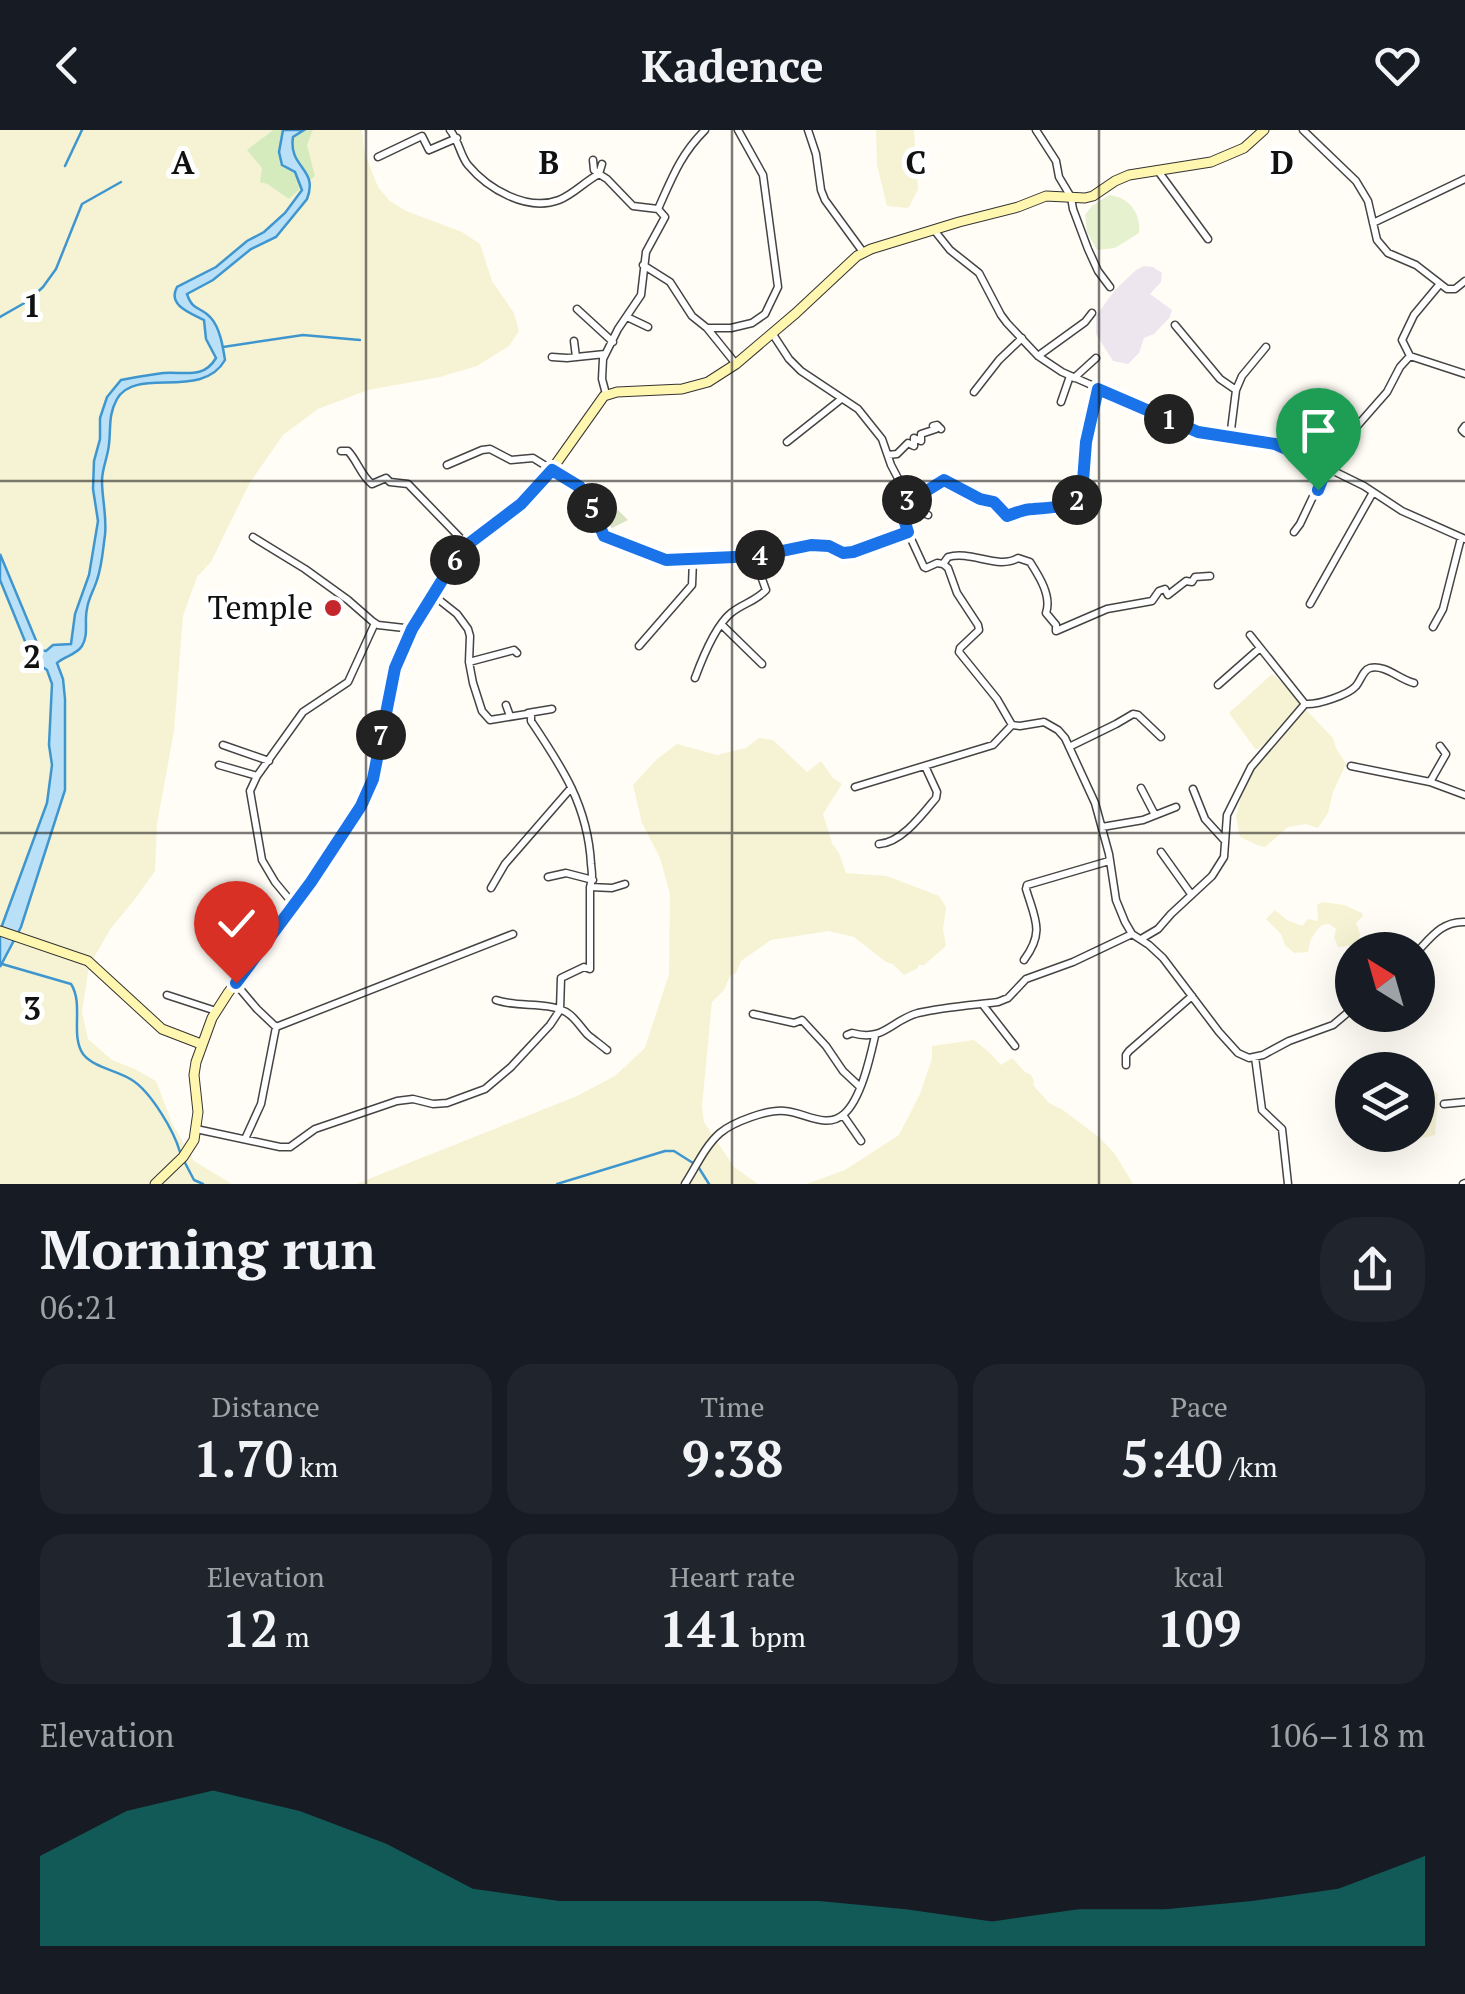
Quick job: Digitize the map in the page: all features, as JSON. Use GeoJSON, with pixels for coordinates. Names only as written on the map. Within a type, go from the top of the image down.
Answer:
{"type":"FeatureCollection","features":[{"type":"Feature","properties":{"kind":"main road"},"geometry":{"type":"LineString","coordinates":[[155,1184],[188,1150],[196,1129],[194,1075],[201,1044],[217,1011],[353,820],[369,790],[395,668],[412,629],[467,545],[521,504],[552,470],[606,394],[696,387],[736,364],[863,252],[1046,196],[1093,196],[1122,178],[1224,158],[1244,148],[1264,130]]}},
{"type":"Feature","properties":{"kind":"main road"},"geometry":{"type":"LineString","coordinates":[[0,931],[88,962],[162,1029],[201,1044]]}},
{"type":"Feature","properties":{"kind":"street"},"geometry":{"type":"LineString","coordinates":[[450,130],[465,162],[476,173],[526,204],[556,202],[599,174],[602,164]]}},
{"type":"Feature","properties":{"kind":"street"},"geometry":{"type":"LineString","coordinates":[[707,328],[752,323],[765,314],[778,287],[763,175],[738,130]]}},
{"type":"Feature","properties":{"kind":"street"},"geometry":{"type":"LineString","coordinates":[[808,130],[825,200],[863,252]]}},
{"type":"Feature","properties":{"kind":"street"},"geometry":{"type":"LineString","coordinates":[[1036,130],[1056,161],[1088,249],[1110,286]]}},
{"type":"Feature","properties":{"kind":"street"},"geometry":{"type":"LineString","coordinates":[[1303,130],[1356,182],[1368,201],[1377,240],[1388,253],[1416,265],[1446,289],[1454,289],[1465,281]]}},
{"type":"Feature","properties":{"kind":"street"},"geometry":{"type":"LineString","coordinates":[[658,209],[673,172],[701,131]]}},
{"type":"Feature","properties":{"kind":"street"},"geometry":{"type":"LineString","coordinates":[[378,158],[422,136],[429,150],[457,138]]}},
{"type":"Feature","properties":{"kind":"street"},"geometry":{"type":"LineString","coordinates":[[592,160],[594,170],[634,206],[658,209],[665,217],[646,252],[642,295],[606,354],[602,370],[606,394]]}},
{"type":"Feature","properties":{"kind":"street"},"geometry":{"type":"LineString","coordinates":[[1157,170],[1208,239]]}},
{"type":"Feature","properties":{"kind":"street"},"geometry":{"type":"LineString","coordinates":[[1372,223],[1465,179]]}},
{"type":"Feature","properties":{"kind":"street"},"geometry":{"type":"LineString","coordinates":[[934,230],[950,250],[979,273],[1000,315],[1038,356],[1072,377],[1198,432],[1275,444],[1364,486],[1402,511],[1463,538],[1443,610],[1433,627]]}},
{"type":"Feature","properties":{"kind":"street"},"geometry":{"type":"LineString","coordinates":[[644,265],[670,282],[692,316],[736,364]]}},
{"type":"Feature","properties":{"kind":"street"},"geometry":{"type":"LineString","coordinates":[[1439,285],[1414,315],[1402,340],[1410,356],[1465,374]]}},
{"type":"Feature","properties":{"kind":"street"},"geometry":{"type":"LineString","coordinates":[[577,309],[613,342]]}},
{"type":"Feature","properties":{"kind":"street"},"geometry":{"type":"LineString","coordinates":[[1038,356],[1092,313]]}},
{"type":"Feature","properties":{"kind":"street"},"geometry":{"type":"LineString","coordinates":[[627,316],[648,327]]}},
{"type":"Feature","properties":{"kind":"street"},"geometry":{"type":"LineString","coordinates":[[1175,324],[1220,378],[1236,390]]}},
{"type":"Feature","properties":{"kind":"street"},"geometry":{"type":"LineString","coordinates":[[772,333],[800,371],[858,409],[876,430],[902,486],[901,510],[924,566],[943,564],[948,568],[962,603],[978,625],[959,652],[996,698],[1012,726]]}},
{"type":"Feature","properties":{"kind":"street"},"geometry":{"type":"LineString","coordinates":[[974,392],[1022,338]]}},
{"type":"Feature","properties":{"kind":"street"},"geometry":{"type":"LineString","coordinates":[[574,341],[576,357]]}},
{"type":"Feature","properties":{"kind":"street"},"geometry":{"type":"LineString","coordinates":[[1230,438],[1236,390],[1242,376],[1266,347]]}},
{"type":"Feature","properties":{"kind":"street"},"geometry":{"type":"LineString","coordinates":[[552,357],[606,354]]}},
{"type":"Feature","properties":{"kind":"street"},"geometry":{"type":"LineString","coordinates":[[1294,532],[1327,467],[1387,392],[1410,356]]}},
{"type":"Feature","properties":{"kind":"street"},"geometry":{"type":"LineString","coordinates":[[1060,402],[1072,377],[1096,358]]}},
{"type":"Feature","properties":{"kind":"street"},"geometry":{"type":"LineString","coordinates":[[903,501],[944,480],[994,502],[1007,516],[1032,508],[1050,510],[1079,499],[1098,389]]}},
{"type":"Feature","properties":{"kind":"street"},"geometry":{"type":"LineString","coordinates":[[787,442],[842,399]]}},
{"type":"Feature","properties":{"kind":"street"},"geometry":{"type":"LineString","coordinates":[[888,456],[897,454],[908,443],[914,446],[914,438],[921,441],[921,434],[936,429],[934,426],[941,430]]}},
{"type":"Feature","properties":{"kind":"street"},"geometry":{"type":"LineString","coordinates":[[447,465],[490,449],[511,460],[533,458],[580,487],[608,539],[666,560],[758,556],[811,545],[853,552],[908,532]]}},
{"type":"Feature","properties":{"kind":"street"},"geometry":{"type":"LineString","coordinates":[[342,451],[348,450],[372,484],[386,478],[408,484],[467,545]]}},
{"type":"Feature","properties":{"kind":"street"},"geometry":{"type":"LineString","coordinates":[[1310,604],[1372,494]]}},
{"type":"Feature","properties":{"kind":"street"},"geometry":{"type":"LineString","coordinates":[[903,501],[928,515]]}},
{"type":"Feature","properties":{"kind":"street"},"geometry":{"type":"LineString","coordinates":[[253,537],[306,568],[375,623],[412,629]]}},
{"type":"Feature","properties":{"kind":"street"},"geometry":{"type":"LineString","coordinates":[[943,564],[948,557],[959,554],[1008,564],[1018,558],[1030,562],[1044,589],[1049,604],[1046,613],[1056,631],[1107,609],[1152,600],[1165,588],[1168,595],[1186,581],[1210,576]]}},
{"type":"Feature","properties":{"kind":"street"},"geometry":{"type":"LineString","coordinates":[[695,678],[710,642],[730,613],[766,590],[757,566],[758,556]]}},
{"type":"Feature","properties":{"kind":"street"},"geometry":{"type":"LineString","coordinates":[[638,646],[692,585],[693,560]]}},
{"type":"Feature","properties":{"kind":"street"},"geometry":{"type":"LineString","coordinates":[[433,595],[457,614],[468,629],[472,684],[482,711],[490,720],[552,709]]}},
{"type":"Feature","properties":{"kind":"street"},"geometry":{"type":"LineString","coordinates":[[294,904],[262,860],[250,791],[303,712],[348,682],[375,623]]}},
{"type":"Feature","properties":{"kind":"street"},"geometry":{"type":"LineString","coordinates":[[722,625],[762,664]]}},
{"type":"Feature","properties":{"kind":"street"},"geometry":{"type":"LineString","coordinates":[[1250,635],[1306,704]]}},
{"type":"Feature","properties":{"kind":"street"},"geometry":{"type":"LineString","coordinates":[[1218,685],[1260,648]]}},
{"type":"Feature","properties":{"kind":"street"},"geometry":{"type":"LineString","coordinates":[[470,662],[514,650],[517,653]]}},
{"type":"Feature","properties":{"kind":"street"},"geometry":{"type":"LineString","coordinates":[[1140,940],[1158,929],[1212,876],[1224,857],[1227,816],[1251,767],[1306,704],[1352,690],[1366,669],[1387,670],[1414,683]]}},
{"type":"Feature","properties":{"kind":"street"},"geometry":{"type":"LineString","coordinates":[[506,705],[510,716]]}},
{"type":"Feature","properties":{"kind":"street"},"geometry":{"type":"LineString","coordinates":[[196,1129],[290,1146],[309,1132],[397,1101],[447,1103],[493,1084],[550,1024],[560,1010],[561,978],[590,968],[590,840],[564,771],[527,714]]}},
{"type":"Feature","properties":{"kind":"street"},"geometry":{"type":"LineString","coordinates":[[1069,747],[1133,714],[1162,737]]}},
{"type":"Feature","properties":{"kind":"street"},"geometry":{"type":"LineString","coordinates":[[856,787],[993,745],[1012,726],[1044,722],[1058,730],[1069,747],[1095,803],[1116,900],[1132,934],[1154,948],[1238,1053],[1255,1058],[1335,1023]]}},
{"type":"Feature","properties":{"kind":"street"},"geometry":{"type":"LineString","coordinates":[[223,744],[269,761]]}},
{"type":"Feature","properties":{"kind":"street"},"geometry":{"type":"LineString","coordinates":[[1430,782],[1446,754],[1440,746]]}},
{"type":"Feature","properties":{"kind":"street"},"geometry":{"type":"LineString","coordinates":[[220,765],[257,776]]}},
{"type":"Feature","properties":{"kind":"street"},"geometry":{"type":"LineString","coordinates":[[878,844],[891,843],[900,836],[936,798],[925,766]]}},
{"type":"Feature","properties":{"kind":"street"},"geometry":{"type":"LineString","coordinates":[[1351,766],[1430,782],[1465,796]]}},
{"type":"Feature","properties":{"kind":"street"},"geometry":{"type":"LineString","coordinates":[[491,888],[505,864],[572,788]]}},
{"type":"Feature","properties":{"kind":"street"},"geometry":{"type":"LineString","coordinates":[[1141,788],[1155,815]]}},
{"type":"Feature","properties":{"kind":"street"},"geometry":{"type":"LineString","coordinates":[[1193,789],[1205,820],[1225,842]]}},
{"type":"Feature","properties":{"kind":"street"},"geometry":{"type":"LineString","coordinates":[[1102,827],[1143,820],[1176,807]]}},
{"type":"Feature","properties":{"kind":"street"},"geometry":{"type":"LineString","coordinates":[[1161,852],[1192,894]]}},
{"type":"Feature","properties":{"kind":"street"},"geometry":{"type":"LineString","coordinates":[[1024,960],[1035,946],[1038,928],[1027,885],[1109,861]]}},
{"type":"Feature","properties":{"kind":"street"},"geometry":{"type":"LineString","coordinates":[[548,877],[566,873],[612,888],[625,884]]}},
{"type":"Feature","properties":{"kind":"street"},"geometry":{"type":"LineString","coordinates":[[1435,934],[1452,922],[1465,922]]}},
{"type":"Feature","properties":{"kind":"street"},"geometry":{"type":"LineString","coordinates":[[276,1027],[513,934]]}},
{"type":"Feature","properties":{"kind":"street"},"geometry":{"type":"LineString","coordinates":[[847,1035],[875,1036],[918,1013],[1004,1000],[1026,979],[1132,934]]}},
{"type":"Feature","properties":{"kind":"street"},"geometry":{"type":"LineString","coordinates":[[236,983],[276,1027]]}},
{"type":"Feature","properties":{"kind":"street"},"geometry":{"type":"LineString","coordinates":[[167,995],[217,1011]]}},
{"type":"Feature","properties":{"kind":"street"},"geometry":{"type":"LineString","coordinates":[[1126,1065],[1129,1051],[1192,996]]}},
{"type":"Feature","properties":{"kind":"street"},"geometry":{"type":"LineString","coordinates":[[496,1000],[570,1014],[607,1050]]}},
{"type":"Feature","properties":{"kind":"street"},"geometry":{"type":"LineString","coordinates":[[983,1005],[1015,1046]]}},
{"type":"Feature","properties":{"kind":"street"},"geometry":{"type":"LineString","coordinates":[[753,1014],[794,1023],[802,1020],[859,1087]]}},
{"type":"Feature","properties":{"kind":"street"},"geometry":{"type":"LineString","coordinates":[[245,1139],[260,1104],[276,1027]]}},
{"type":"Feature","properties":{"kind":"street"},"geometry":{"type":"LineString","coordinates":[[685,1184],[718,1135],[742,1121],[784,1110],[826,1121],[843,1115],[859,1087],[875,1036]]}},
{"type":"Feature","properties":{"kind":"street"},"geometry":{"type":"LineString","coordinates":[[1255,1058],[1262,1110],[1282,1129],[1288,1184]]}},
{"type":"Feature","properties":{"kind":"street"},"geometry":{"type":"LineString","coordinates":[[1444,1104],[1465,1102]]}},
{"type":"Feature","properties":{"kind":"street"},"geometry":{"type":"LineString","coordinates":[[843,1115],[861,1142]]}},
{"type":"Feature","properties":{"kind":"shaded area"},"geometry":{"type":"Polygon","coordinates":[[[0,130],[273,130],[263,137],[262,168],[267,184],[289,199],[315,176],[307,145],[313,130],[362,130],[364,151],[378,187],[390,201],[462,232],[480,244],[492,281],[514,313],[519,331],[509,346],[477,366],[368,390],[318,409],[283,435],[249,484],[211,562],[197,577],[183,616],[174,731],[157,824],[155,871],[111,928],[89,966],[82,1012],[88,1039],[112,1060],[156,1081],[172,1123],[194,1161],[232,1184],[0,1184],[0,130]]]}},
{"type":"Feature","properties":{"kind":"shaded area"},"geometry":{"type":"Polygon","coordinates":[[[876,130],[914,130],[918,189],[907,208],[887,206],[877,165],[876,130]]]}},
{"type":"Feature","properties":{"kind":"shaded area"},"geometry":{"type":"Polygon","coordinates":[[[1144,266],[1162,273],[1161,282],[1150,294],[1172,310],[1170,317],[1154,334],[1144,338],[1139,353],[1128,364],[1113,361],[1096,334],[1096,316],[1115,290],[1144,266]]]}},
{"type":"Feature","properties":{"kind":"shaded area"},"geometry":{"type":"Polygon","coordinates":[[[1272,674],[1301,705],[1256,750],[1229,713],[1272,674]]]}},
{"type":"Feature","properties":{"kind":"shaded area"},"geometry":{"type":"Polygon","coordinates":[[[1305,709],[1333,738],[1346,764],[1328,813],[1318,828],[1306,824],[1288,827],[1265,847],[1257,845],[1240,837],[1236,817],[1239,793],[1263,755],[1305,709]]]}},
{"type":"Feature","properties":{"kind":"shaded area"},"geometry":{"type":"Polygon","coordinates":[[[759,738],[773,740],[807,772],[821,761],[842,784],[823,814],[846,873],[887,876],[939,896],[946,907],[946,946],[924,965],[904,975],[854,937],[829,931],[771,940],[741,961],[712,1002],[702,1106],[704,1122],[734,1167],[758,1184],[356,1184],[577,1096],[615,1076],[645,1048],[669,974],[670,894],[660,858],[642,823],[633,785],[677,744],[717,755],[746,748],[759,738]]]}},
{"type":"Feature","properties":{"kind":"shaded area"},"geometry":{"type":"Polygon","coordinates":[[[1317,905],[1344,905],[1362,913],[1356,923],[1359,932],[1335,932],[1329,924],[1322,925],[1311,939],[1308,952],[1294,953],[1266,919],[1275,910],[1302,926],[1308,919],[1318,921],[1317,905]]]}},
{"type":"Feature","properties":{"kind":"shaded area"},"geometry":{"type":"Polygon","coordinates":[[[974,1040],[1001,1065],[1012,1058],[1031,1075],[1033,1085],[1049,1103],[1100,1138],[1115,1154],[1133,1184],[806,1184],[845,1170],[899,1135],[920,1094],[932,1059],[932,1046],[974,1040]]]}},
{"type":"Feature","properties":{"kind":"shaded area"},"geometry":{"type":"Polygon","coordinates":[[[1435,1091],[1438,1094],[1435,1135],[1435,1091]]]}},
{"type":"Feature","properties":{"kind":"green space"},"geometry":{"type":"Polygon","coordinates":[[[273,130],[313,130],[307,145],[315,176],[289,199],[260,182],[262,168],[247,150],[273,130]]]}},
{"type":"Feature","properties":{"kind":"green space"},"geometry":{"type":"Polygon","coordinates":[[[1109,195],[1132,207],[1139,233],[1115,248],[1097,250],[1087,232],[1085,215],[1109,195]]]}},
{"type":"Feature","properties":{"kind":"green space"},"geometry":{"type":"Polygon","coordinates":[[[614,506],[628,520],[606,531],[598,511],[614,506]]]}},
{"type":"Feature","properties":{"kind":"water"},"geometry":{"type":"Polygon","coordinates":[[[283,130],[304,130],[293,137],[293,147],[309,181],[307,199],[276,237],[251,249],[213,280],[187,294],[192,304],[214,322],[225,360],[201,379],[138,385],[126,390],[112,411],[102,476],[105,535],[99,575],[88,605],[84,642],[80,649],[57,663],[65,699],[65,790],[21,927],[0,967],[0,931],[47,803],[52,765],[52,684],[47,670],[31,656],[0,580],[0,554],[40,650],[71,644],[98,521],[94,461],[107,397],[121,380],[199,372],[216,358],[206,339],[204,320],[177,304],[175,293],[177,287],[216,267],[264,232],[302,190],[295,172],[282,165],[279,152],[283,130]]]}},
{"type":"Feature","properties":{"kind":"waterway"},"geometry":{"type":"LineString","coordinates":[[65,166],[82,130]]}},
{"type":"Feature","properties":{"kind":"waterway"},"geometry":{"type":"LineString","coordinates":[[0,317],[43,287],[56,269],[82,204],[121,182]]}},
{"type":"Feature","properties":{"kind":"waterway"},"geometry":{"type":"LineString","coordinates":[[223,347],[303,335],[360,340]]}},
{"type":"Feature","properties":{"kind":"waterway"},"geometry":{"type":"LineString","coordinates":[[2,964],[71,984],[77,1001],[77,1038],[83,1054],[147,1093],[180,1152]]}},
{"type":"Feature","properties":{"kind":"waterway"},"geometry":{"type":"LineString","coordinates":[[557,1184],[665,1151],[674,1151],[693,1163]]}},
{"type":"Feature","properties":{"kind":"waterway"},"geometry":{"type":"LineString","coordinates":[[183,1159],[194,1180],[203,1184]]}},
{"type":"Feature","properties":{"kind":"waterway"},"geometry":{"type":"LineString","coordinates":[[699,1168],[709,1184]]}},
{"type":"Feature","properties":{"kind":"place","name":"Temple"},"geometry":{"type":"Point","coordinates":[333,608]}},
{"type":"Feature","properties":{"kind":"route"},"geometry":{"type":"LineString","coordinates":[[236,983],[335,848],[369,790],[395,668],[412,629],[467,545],[521,504],[552,470],[580,487],[589,498],[604,536],[656,558],[758,556],[811,545],[853,552],[908,532],[901,510],[904,499],[915,498],[944,480],[998,504],[1007,516],[1032,508],[1050,510],[1079,499],[1098,389],[1198,432],[1275,444],[1327,467],[1318,490]]}}]}
